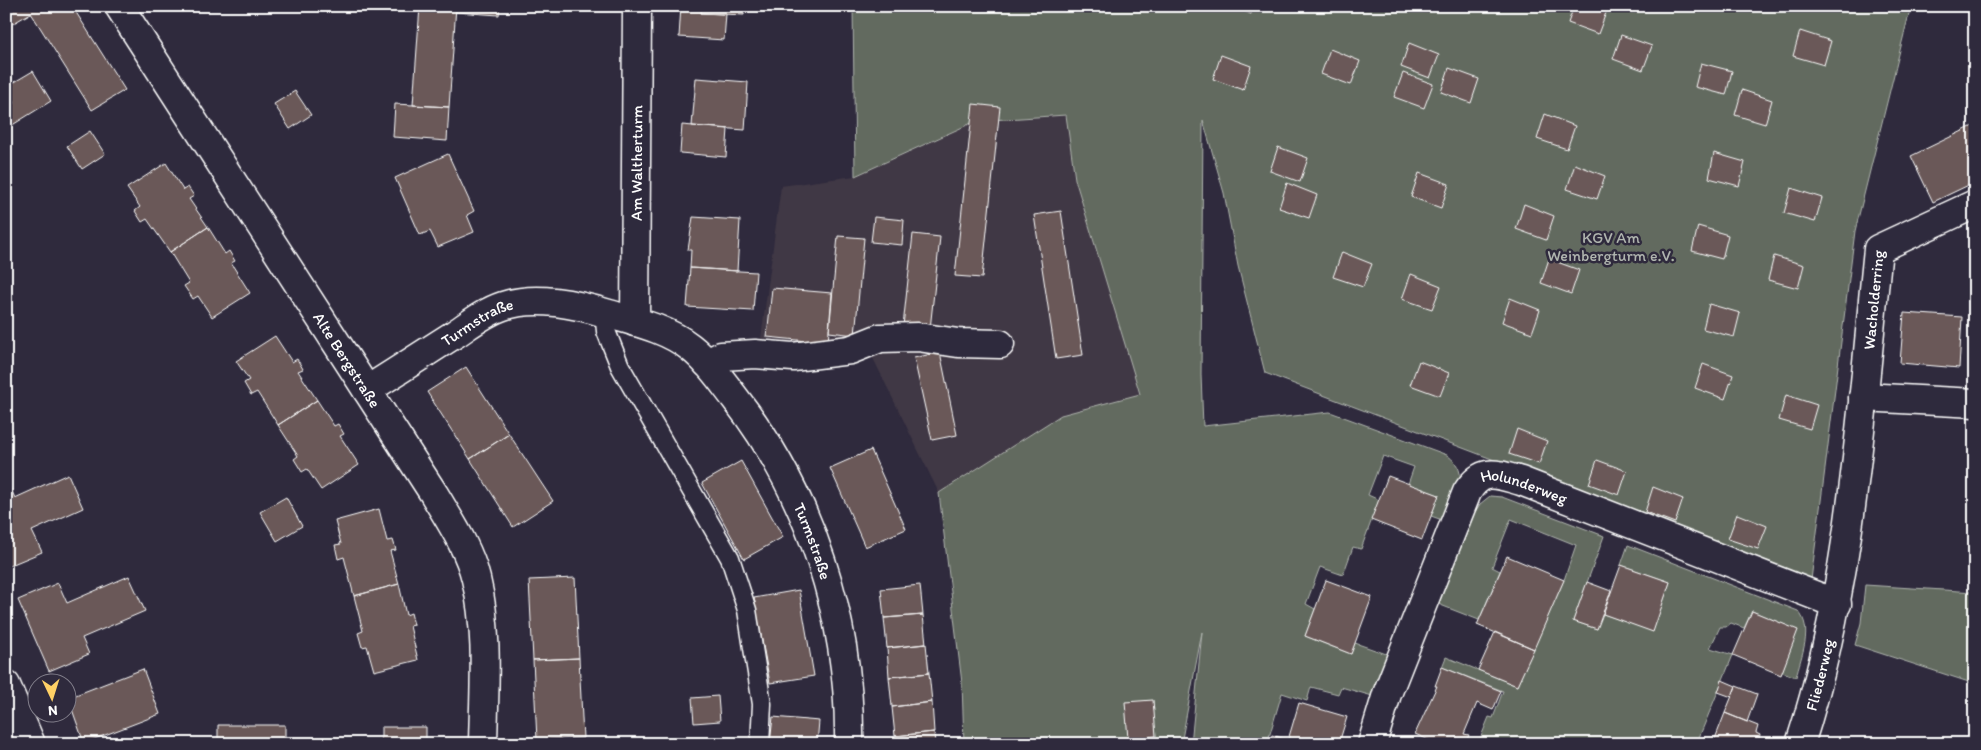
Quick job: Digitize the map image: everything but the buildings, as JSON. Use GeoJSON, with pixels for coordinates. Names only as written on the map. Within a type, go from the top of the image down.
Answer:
{"type":"FeatureCollection","features":[{"type":"Feature","properties":{"kind":"street","name":"Alte Bergstraße"},"geometry":{"type":"LineString","coordinates":[[119,6],[461,539],[476,579],[483,633],[483,744]]}},
{"type":"Feature","properties":{"kind":"street","name":"Am Waltherturm"},"geometry":{"type":"LineString","coordinates":[[635,322],[637,6]]}},
{"type":"Feature","properties":{"kind":"street","name":"Wacholderring"},"geometry":{"type":"LineString","coordinates":[[1837,604],[1852,496],[1878,249],[1975,204]]}},
{"type":"Feature","properties":{"kind":"street","name":"Turmstraße"},"geometry":{"type":"LineString","coordinates":[[367,390],[480,317],[503,306],[529,302],[563,302],[604,312],[657,329],[689,346],[707,363],[744,410],[778,460],[819,551],[832,595],[846,674],[849,744]]}},
{"type":"Feature","properties":{"kind":"street"},"geometry":{"type":"LineString","coordinates":[[707,363],[721,356],[755,354],[793,357],[850,350],[880,338],[918,337],[958,343],[1000,344]]}},
{"type":"Feature","properties":{"kind":"street"},"geometry":{"type":"LineString","coordinates":[[1863,397],[1975,403]]}},
{"type":"Feature","properties":{"kind":"street","name":"Holunderweg"},"geometry":{"type":"LineString","coordinates":[[1372,744],[1387,694],[1467,492],[1482,475],[1497,474],[1521,482],[1837,604]]}},
{"type":"Feature","properties":{"kind":"street","name":"Fliederweg"},"geometry":{"type":"LineString","coordinates":[[1800,744],[1837,604]]}},
{"type":"Feature","properties":{"kind":"street"},"geometry":{"type":"LineString","coordinates":[[6,685],[31,744]]}},
{"type":"Feature","properties":{"kind":"lane"},"geometry":{"type":"LineString","coordinates":[[604,312],[606,331],[620,366],[730,558],[747,610],[762,704],[760,744]]}},
{"type":"Feature","properties":{"kind":"shaded area"},"geometry":{"type":"Polygon","coordinates":[[[1066,115],[1075,179],[1140,394],[1061,415],[939,493],[872,356],[761,339],[781,186],[855,176],[976,121],[1066,115]]]}},
{"type":"Feature","properties":{"kind":"green space","name":"KGV Am Weinbergturm e.V."},"geometry":{"type":"Polygon","coordinates":[[[853,6],[1911,6],[1855,231],[1811,580],[1265,373],[1238,266],[1224,193],[1203,120],[1201,375],[1203,426],[1330,412],[1447,455],[1455,462],[1459,470],[1460,486],[1457,494],[1445,521],[1431,516],[1439,495],[1408,484],[1414,467],[1383,456],[1368,495],[1379,500],[1361,549],[1353,547],[1343,575],[1320,567],[1306,604],[1315,609],[1305,636],[1351,654],[1355,643],[1392,656],[1376,697],[1341,687],[1338,694],[1311,687],[1307,701],[1282,693],[1267,744],[1191,744],[1202,632],[1181,744],[964,744],[962,683],[939,493],[1061,415],[1140,394],[1075,179],[1066,115],[976,121],[855,176],[853,6]]]}},
{"type":"Feature","properties":{"kind":"green space"},"geometry":{"type":"Polygon","coordinates":[[[1490,496],[1502,497],[1604,536],[1573,621],[1597,629],[1603,614],[1653,631],[1670,582],[1621,565],[1628,545],[1798,611],[1803,618],[1806,634],[1796,677],[1782,672],[1797,630],[1752,611],[1744,628],[1731,623],[1726,627],[1720,627],[1710,648],[1733,655],[1698,740],[1706,744],[1478,744],[1489,717],[1493,718],[1503,691],[1442,667],[1446,657],[1517,686],[1564,580],[1576,545],[1511,519],[1492,567],[1500,571],[1479,620],[1438,604],[1473,515],[1480,504],[1490,496]]]}},
{"type":"Feature","properties":{"kind":"green space"},"geometry":{"type":"Polygon","coordinates":[[[1865,585],[1975,592],[1975,684],[1855,645],[1861,623],[1865,585]]]}}]}
